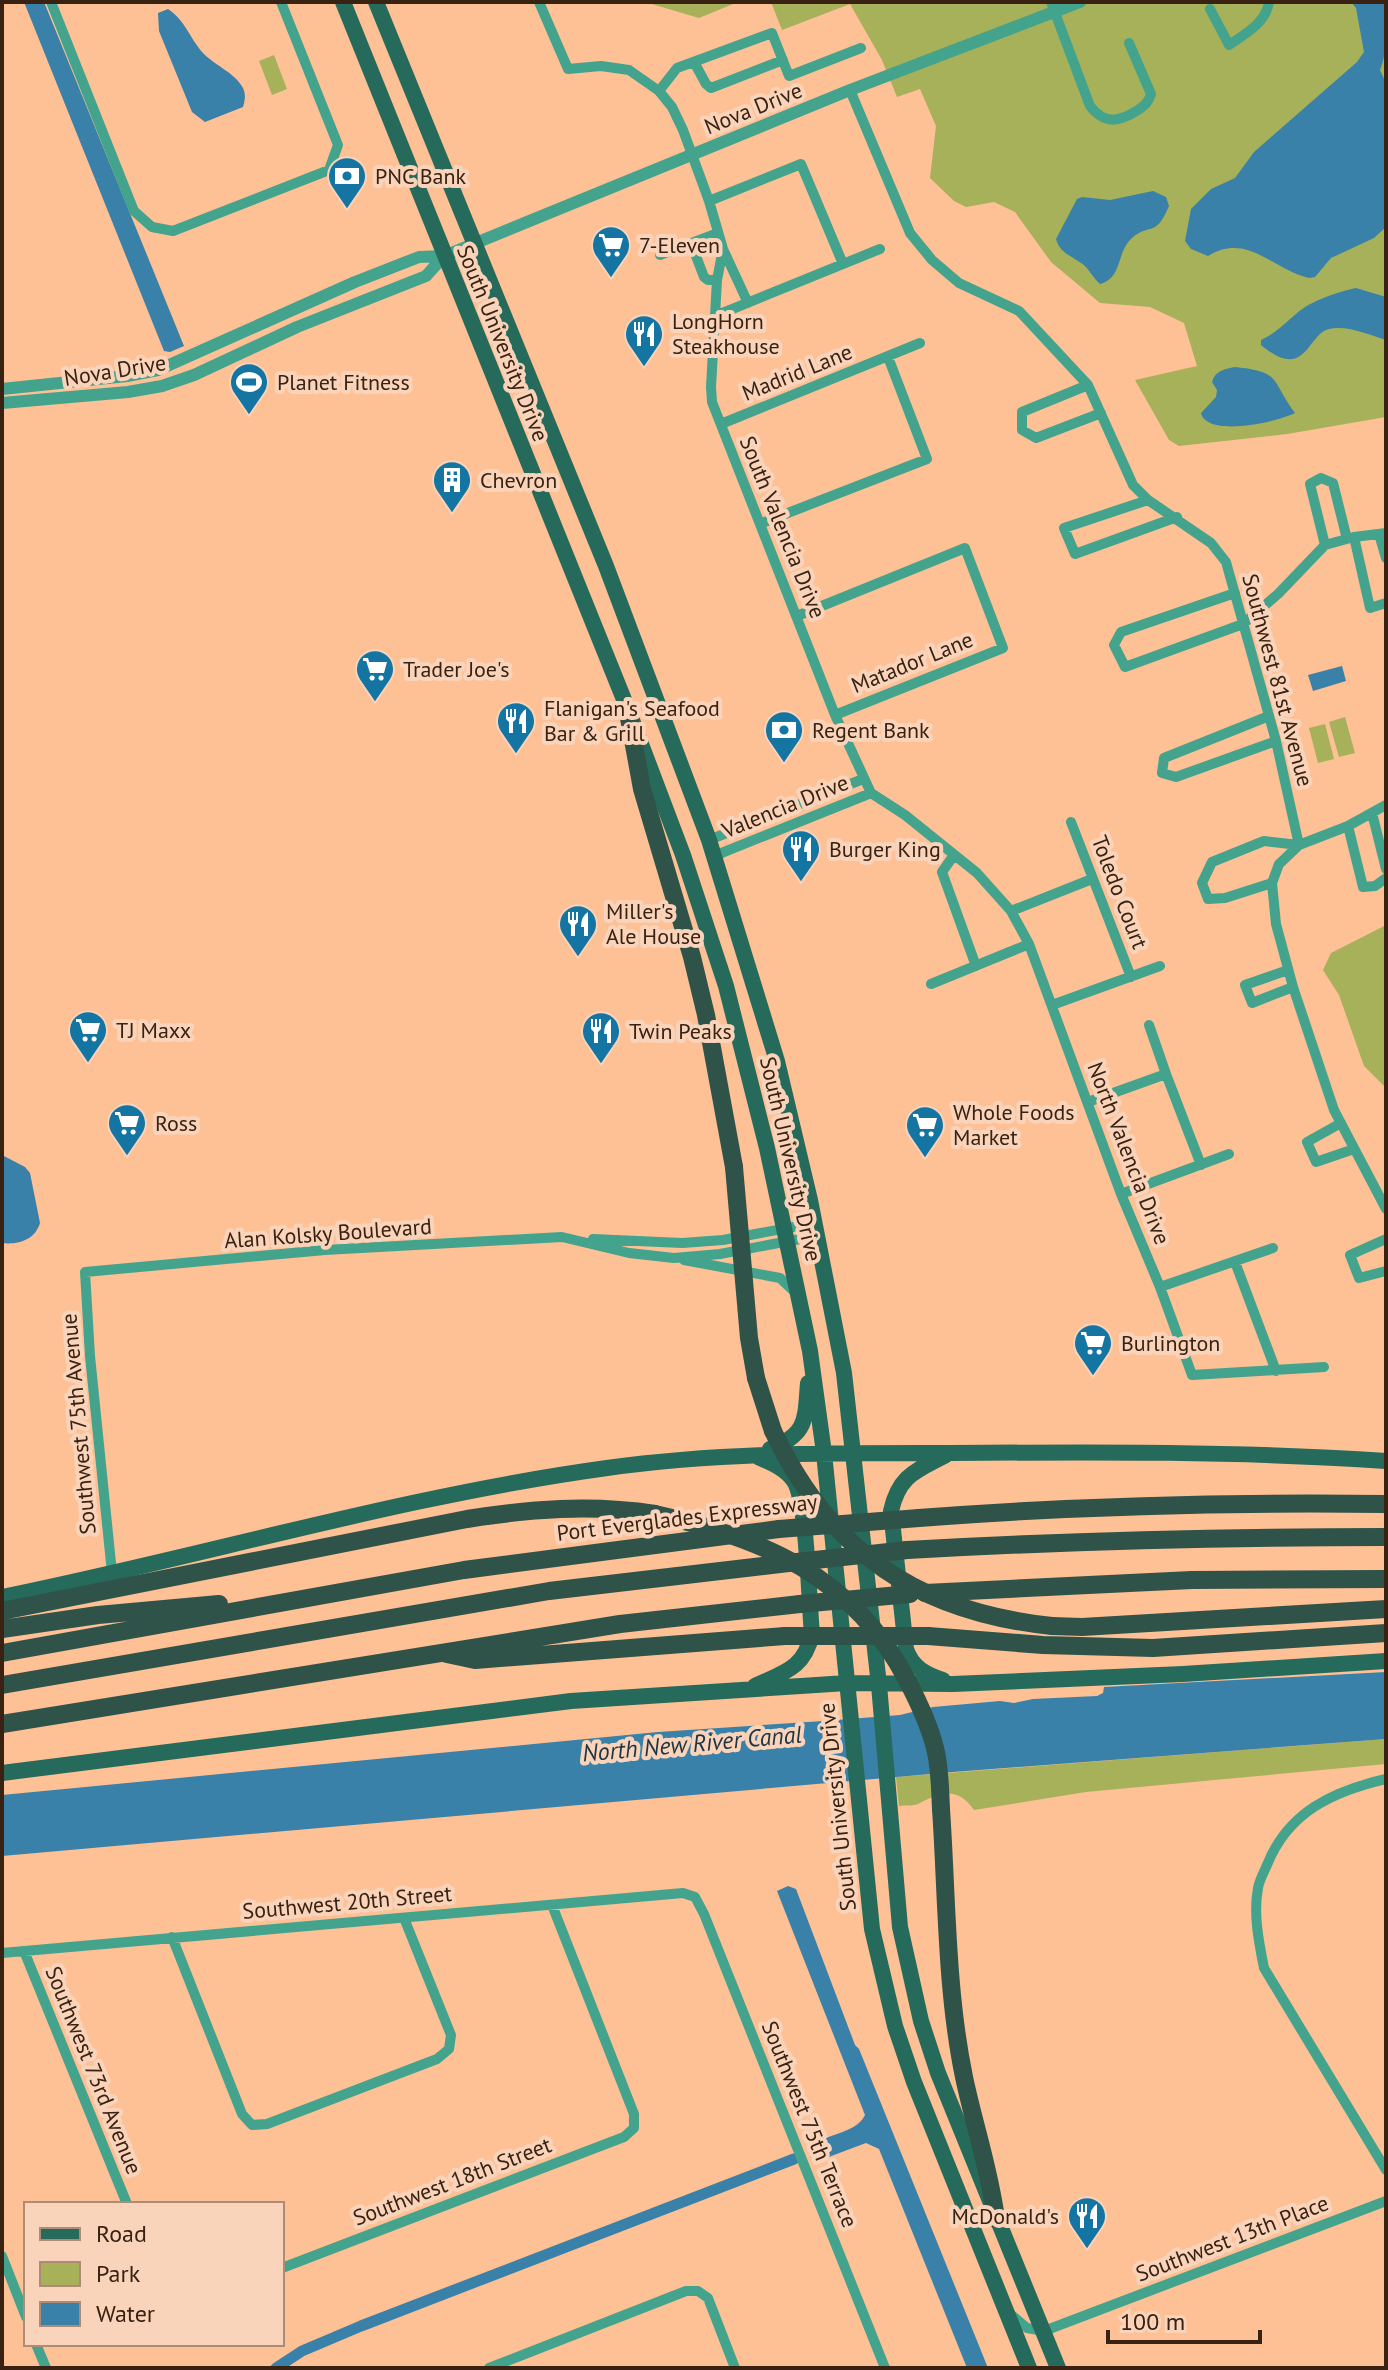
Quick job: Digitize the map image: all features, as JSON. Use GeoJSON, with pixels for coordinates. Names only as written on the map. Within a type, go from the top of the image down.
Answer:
{"type":"FeatureCollection","features":[{"type":"Feature","properties":{"kind":"highway"},"geometry":{"type":"LineString","coordinates":[[627,707],[642,789],[706,1015],[734,1167],[749,1338],[756,1378],[773,1431],[792,1473],[835,1528],[891,1575],[929,1596],[973,1612],[1017,1622],[1082,1627],[1386,1609]]}},
{"type":"Feature","properties":{"kind":"highway","name":"Port Everglades Expressway"},"geometry":{"type":"LineString","coordinates":[[2,1653],[464,1570],[779,1529],[1012,1511],[1186,1505],[1386,1504]]}},
{"type":"Feature","properties":{"kind":"highway"},"geometry":{"type":"LineString","coordinates":[[2,1611],[531,1509],[621,1509],[655,1514],[748,1539],[789,1558],[822,1579],[879,1633],[919,1702],[935,1749],[958,2036],[964,2076],[992,2187],[996,2219]]}},
{"type":"Feature","properties":{"kind":"highway"},"geometry":{"type":"LineString","coordinates":[[2,1685],[521,1595],[659,1576],[907,1550],[1214,1537],[1386,1537]]}},
{"type":"Feature","properties":{"kind":"highway"},"geometry":{"type":"LineString","coordinates":[[2,1724],[620,1624],[800,1604],[910,1594],[1192,1580],[1386,1579]]}},
{"type":"Feature","properties":{"kind":"highway"},"geometry":{"type":"LineString","coordinates":[[2,1629],[98,1615],[342,1592]]}},
{"type":"Feature","properties":{"kind":"highway"},"geometry":{"type":"LineString","coordinates":[[437,1652],[475,1660],[785,1636],[928,1636],[1043,1645],[1153,1648],[1386,1633]]}},
{"type":"Feature","properties":{"kind":"main road","name":"South University Drive"},"geometry":{"type":"LineString","coordinates":[[343,2],[627,707],[683,855],[726,986],[787,1235],[810,1351],[824,1453],[872,1929],[895,2026],[914,2082],[1029,2368]]}},
{"type":"Feature","properties":{"kind":"main road"},"geometry":{"type":"LineString","coordinates":[[368,2],[389,34]]}},
{"type":"Feature","properties":{"kind":"main road","name":"South University Drive"},"geometry":{"type":"LineString","coordinates":[[376,2],[604,559],[712,848],[777,1061],[842,1363],[879,1685],[900,1927],[921,2021],[938,2073],[1058,2368]]}},
{"type":"Feature","properties":{"kind":"main road"},"geometry":{"type":"LineString","coordinates":[[753,1455],[791,1439],[803,1424],[810,1351]]}},
{"type":"Feature","properties":{"kind":"main road"},"geometry":{"type":"LineString","coordinates":[[951,1453],[912,1472],[901,1483],[891,1511],[909,1658],[928,1675],[953,1684]]}},
{"type":"Feature","properties":{"kind":"main road"},"geometry":{"type":"LineString","coordinates":[[2,1597],[349,1516],[546,1477],[683,1458],[951,1453],[1301,1456],[1386,1461]]}},
{"type":"Feature","properties":{"kind":"main road"},"geometry":{"type":"LineString","coordinates":[[746,1689],[797,1664],[805,1656],[812,1634],[800,1495],[788,1474],[753,1455]]}},
{"type":"Feature","properties":{"kind":"main road"},"geometry":{"type":"LineString","coordinates":[[2,1773],[571,1701],[847,1683],[953,1684],[1386,1661]]}},
{"type":"Feature","properties":{"kind":"street"},"geometry":{"type":"LineString","coordinates":[[51,2],[134,211],[152,227],[173,231],[329,170],[338,145],[281,2]]}},
{"type":"Feature","properties":{"kind":"street"},"geometry":{"type":"LineString","coordinates":[[539,2],[568,69],[601,66],[629,70],[659,91],[677,68],[772,33],[789,76],[861,48]]}},
{"type":"Feature","properties":{"kind":"street","name":"Nova Drive"},"geometry":{"type":"LineString","coordinates":[[7,388],[158,370],[419,257],[444,256],[1053,7],[1080,2]]}},
{"type":"Feature","properties":{"kind":"street"},"geometry":{"type":"LineString","coordinates":[[1210,9],[1229,45],[1261,21],[1269,2]]}},
{"type":"Feature","properties":{"kind":"street"},"geometry":{"type":"LineString","coordinates":[[1053,7],[1090,106],[1097,115],[1111,122],[1125,119],[1148,103],[1151,94],[1129,43]]}},
{"type":"Feature","properties":{"kind":"street"},"geometry":{"type":"LineString","coordinates":[[694,62],[711,88],[783,60]]}},
{"type":"Feature","properties":{"kind":"street","name":"Southwest 81st Avenue"},"geometry":{"type":"LineString","coordinates":[[850,90],[910,233],[932,260],[959,283],[1019,311],[1088,385],[1133,485],[1148,500],[1177,517],[1223,555],[1276,741],[1299,845]]}},
{"type":"Feature","properties":{"kind":"street","name":"South Valencia Drive"},"geometry":{"type":"LineString","coordinates":[[659,91],[672,107],[692,155],[723,249],[717,280],[712,402],[863,779]]}},
{"type":"Feature","properties":{"kind":"street"},"geometry":{"type":"LineString","coordinates":[[709,201],[801,164],[843,264]]}},
{"type":"Feature","properties":{"kind":"street"},"geometry":{"type":"LineString","coordinates":[[660,255],[718,233]]}},
{"type":"Feature","properties":{"kind":"street"},"geometry":{"type":"LineString","coordinates":[[691,243],[704,277],[717,280]]}},
{"type":"Feature","properties":{"kind":"street"},"geometry":{"type":"LineString","coordinates":[[723,249],[748,303]]}},
{"type":"Feature","properties":{"kind":"street"},"geometry":{"type":"LineString","coordinates":[[715,316],[880,249]]}},
{"type":"Feature","properties":{"kind":"street","name":"Nova Drive"},"geometry":{"type":"LineString","coordinates":[[8,403],[72,399],[162,386],[194,375],[297,327],[426,276],[444,256]]}},
{"type":"Feature","properties":{"kind":"street","name":"Madrid Lane"},"geometry":{"type":"LineString","coordinates":[[721,424],[920,343]]}},
{"type":"Feature","properties":{"kind":"street"},"geometry":{"type":"LineString","coordinates":[[762,523],[927,459],[888,357]]}},
{"type":"Feature","properties":{"kind":"street"},"geometry":{"type":"LineString","coordinates":[[72,399],[91,387],[127,376]]}},
{"type":"Feature","properties":{"kind":"street"},"geometry":{"type":"LineString","coordinates":[[1088,385],[1022,412],[1022,430],[1036,438],[1101,413]]}},
{"type":"Feature","properties":{"kind":"street"},"geometry":{"type":"LineString","coordinates":[[7,388],[8,403]]}},
{"type":"Feature","properties":{"kind":"street"},"geometry":{"type":"LineString","coordinates":[[1325,545],[1310,484],[1321,478],[1333,483],[1370,608],[1386,603]]}},
{"type":"Feature","properties":{"kind":"street"},"geometry":{"type":"LineString","coordinates":[[1148,500],[1064,528],[1075,554],[1177,517]]}},
{"type":"Feature","properties":{"kind":"street"},"geometry":{"type":"LineString","coordinates":[[1235,593],[1121,632],[1114,645],[1125,667],[1243,624],[1278,594],[1325,545],[1383,534],[1386,558]]}},
{"type":"Feature","properties":{"kind":"street","name":"Matador Lane"},"geometry":{"type":"LineString","coordinates":[[797,616],[965,548],[1003,648],[835,715]]}},
{"type":"Feature","properties":{"kind":"street"},"geometry":{"type":"LineString","coordinates":[[1269,716],[1164,758],[1162,773],[1176,777],[1276,741]]}},
{"type":"Feature","properties":{"kind":"street","name":"Valencia Drive"},"geometry":{"type":"LineString","coordinates":[[712,848],[863,779]]}},
{"type":"Feature","properties":{"kind":"street","name":"North Valencia Drive"},"geometry":{"type":"LineString","coordinates":[[863,779],[871,793],[905,815],[977,873],[1011,911],[1029,944],[1192,1375],[1276,1371]]}},
{"type":"Feature","properties":{"kind":"street","name":"Valencia Drive"},"geometry":{"type":"LineString","coordinates":[[712,848],[871,793]]}},
{"type":"Feature","properties":{"kind":"street"},"geometry":{"type":"LineString","coordinates":[[1386,805],[1348,826],[1299,845],[1279,864],[1272,883],[1276,924],[1293,987],[1341,1123],[1386,1209]]}},
{"type":"Feature","properties":{"kind":"street"},"geometry":{"type":"LineString","coordinates":[[1372,813],[1386,869]]}},
{"type":"Feature","properties":{"kind":"street","name":"Toledo Court"},"geometry":{"type":"LineString","coordinates":[[1071,822],[1131,977]]}},
{"type":"Feature","properties":{"kind":"street"},"geometry":{"type":"LineString","coordinates":[[1348,826],[1363,887],[1375,886],[1386,878]]}},
{"type":"Feature","properties":{"kind":"street"},"geometry":{"type":"LineString","coordinates":[[1272,883],[1225,898],[1208,899],[1202,883],[1212,862],[1264,841],[1299,845]]}},
{"type":"Feature","properties":{"kind":"street"},"geometry":{"type":"LineString","coordinates":[[954,855],[942,872],[976,966]]}},
{"type":"Feature","properties":{"kind":"street"},"geometry":{"type":"LineString","coordinates":[[1011,911],[1092,879]]}},
{"type":"Feature","properties":{"kind":"street"},"geometry":{"type":"LineString","coordinates":[[931,984],[1029,944]]}},
{"type":"Feature","properties":{"kind":"street","name":"Toledo Court"},"geometry":{"type":"LineString","coordinates":[[1052,1005],[1160,966]]}},
{"type":"Feature","properties":{"kind":"street"},"geometry":{"type":"LineString","coordinates":[[1288,970],[1245,985],[1252,1003],[1293,987]]}},
{"type":"Feature","properties":{"kind":"street"},"geometry":{"type":"LineString","coordinates":[[1149,1025],[1201,1165]]}},
{"type":"Feature","properties":{"kind":"street"},"geometry":{"type":"LineString","coordinates":[[1088,1102],[1166,1074]]}},
{"type":"Feature","properties":{"kind":"street"},"geometry":{"type":"LineString","coordinates":[[1341,1123],[1307,1142],[1316,1162],[1354,1149]]}},
{"type":"Feature","properties":{"kind":"street"},"geometry":{"type":"LineString","coordinates":[[1121,1194],[1229,1154]]}},
{"type":"Feature","properties":{"kind":"street","name":"Alan Kolsky Boulevard"},"geometry":{"type":"LineString","coordinates":[[85,1272],[325,1250],[562,1237],[629,1253],[674,1258],[815,1229]]}},
{"type":"Feature","properties":{"kind":"street","name":"Alan Kolsky Boulevard"},"geometry":{"type":"LineString","coordinates":[[575,1239],[682,1243],[787,1235]]}},
{"type":"Feature","properties":{"kind":"street"},"geometry":{"type":"LineString","coordinates":[[1386,1239],[1350,1255],[1359,1278],[1386,1271]]}},
{"type":"Feature","properties":{"kind":"street"},"geometry":{"type":"LineString","coordinates":[[1160,1287],[1273,1248]]}},
{"type":"Feature","properties":{"kind":"street"},"geometry":{"type":"LineString","coordinates":[[674,1258],[780,1278],[800,1296]]}},
{"type":"Feature","properties":{"kind":"street"},"geometry":{"type":"LineString","coordinates":[[1235,1262],[1276,1371],[1324,1367]]}},
{"type":"Feature","properties":{"kind":"street","name":"Southwest 75th Avenue"},"geometry":{"type":"LineString","coordinates":[[85,1272],[90,1356],[112,1573]]}},
{"type":"Feature","properties":{"kind":"street"},"geometry":{"type":"LineString","coordinates":[[1386,1779],[1337,1793],[1296,1819],[1273,1850],[1258,1888],[1258,1933],[1264,1968],[1386,2170]]}},
{"type":"Feature","properties":{"kind":"street","name":"Southwest 20th Street"},"geometry":{"type":"LineString","coordinates":[[2,1953],[683,1893],[695,1897]]}},
{"type":"Feature","properties":{"kind":"street","name":"Southwest 75th Terrace"},"geometry":{"type":"LineString","coordinates":[[695,1897],[812,2180],[884,2368]]}},
{"type":"Feature","properties":{"kind":"street","name":"Southwest 18th Street"},"geometry":{"type":"LineString","coordinates":[[284,2267],[624,2137],[634,2128],[634,2114],[552,1905]]}},
{"type":"Feature","properties":{"kind":"street"},"geometry":{"type":"LineString","coordinates":[[172,1937],[242,2114],[252,2125],[267,2124],[437,2059],[449,2049],[451,2035],[404,1918]]}},
{"type":"Feature","properties":{"kind":"street","name":"Southwest 73rd Avenue"},"geometry":{"type":"LineString","coordinates":[[24,1951],[126,2202]]}},
{"type":"Feature","properties":{"kind":"street","name":"Southwest 13th Place"},"geometry":{"type":"LineString","coordinates":[[1044,2331],[1386,2201]]}},
{"type":"Feature","properties":{"kind":"street"},"geometry":{"type":"LineString","coordinates":[[2,2256],[24,2312]]}},
{"type":"Feature","properties":{"kind":"street"},"geometry":{"type":"LineString","coordinates":[[489,2368],[686,2291],[698,2291],[708,2298],[735,2368]]}},
{"type":"Feature","properties":{"kind":"street"},"geometry":{"type":"LineString","coordinates":[[1007,2310],[1027,2328],[1044,2331]]}},
{"type":"Feature","properties":{"kind":"street"},"geometry":{"type":"LineString","coordinates":[[37,2346],[46,2368]]}},
{"type":"Feature","properties":{"kind":"green space"},"geometry":{"type":"Polygon","coordinates":[[[645,2],[738,2],[699,18],[645,2]]]}},
{"type":"Feature","properties":{"kind":"green space"},"geometry":{"type":"Polygon","coordinates":[[[771,2],[1386,2],[1386,417],[1287,434],[1179,446],[1169,440],[1135,380],[1197,366],[1184,323],[1150,307],[1100,303],[1051,262],[1015,212],[994,202],[966,207],[954,201],[930,178],[936,126],[920,89],[897,97],[882,60],[850,4],[782,30],[771,2]]]}},
{"type":"Feature","properties":{"kind":"green space"},"geometry":{"type":"Polygon","coordinates":[[[274,55],[287,89],[272,95],[259,61],[274,55]]]}},
{"type":"Feature","properties":{"kind":"green space"},"geometry":{"type":"Polygon","coordinates":[[[1345,717],[1355,753],[1339,757],[1329,722],[1345,717]]]}},
{"type":"Feature","properties":{"kind":"green space"},"geometry":{"type":"Polygon","coordinates":[[[1325,724],[1334,759],[1318,763],[1309,728],[1325,724]]]}},
{"type":"Feature","properties":{"kind":"green space"},"geometry":{"type":"Polygon","coordinates":[[[1386,925],[1385,1087],[1364,1066],[1339,995],[1323,970],[1331,953],[1386,925]]]}},
{"type":"Feature","properties":{"kind":"green space"},"geometry":{"type":"Polygon","coordinates":[[[1386,1739],[1386,1764],[1086,1792],[974,1810],[955,1794],[941,1794],[916,1805],[899,1806],[896,1777],[1386,1739]]]}},
{"type":"Feature","properties":{"kind":"water"},"geometry":{"type":"Polygon","coordinates":[[[24,2],[44,2],[184,346],[170,352],[164,351],[24,2]]]}},
{"type":"Feature","properties":{"kind":"water"},"geometry":{"type":"Polygon","coordinates":[[[1351,2],[1386,2],[1385,46],[1380,70],[1386,83],[1386,227],[1374,238],[1331,258],[1315,277],[1309,278],[1247,250],[1222,250],[1208,256],[1191,249],[1185,241],[1191,209],[1211,189],[1235,178],[1254,152],[1357,62],[1364,52],[1356,8],[1351,2]]]}},
{"type":"Feature","properties":{"kind":"water"},"geometry":{"type":"Polygon","coordinates":[[[168,9],[204,54],[240,83],[245,93],[243,107],[205,122],[192,112],[159,31],[158,13],[168,9]]]}},
{"type":"Feature","properties":{"kind":"water"},"geometry":{"type":"Polygon","coordinates":[[[1153,191],[1166,197],[1169,206],[1164,216],[1156,226],[1132,238],[1107,281],[1100,284],[1084,265],[1060,248],[1056,239],[1077,199],[1110,200],[1153,191]]]}},
{"type":"Feature","properties":{"kind":"water"},"geometry":{"type":"Polygon","coordinates":[[[1356,288],[1386,297],[1386,340],[1351,329],[1329,329],[1304,353],[1288,359],[1261,345],[1261,340],[1309,305],[1356,288]]]}},
{"type":"Feature","properties":{"kind":"water"},"geometry":{"type":"Polygon","coordinates":[[[1235,367],[1268,375],[1295,413],[1244,426],[1216,425],[1206,421],[1201,413],[1216,397],[1213,378],[1220,371],[1235,367]]]}},
{"type":"Feature","properties":{"kind":"water"},"geometry":{"type":"Polygon","coordinates":[[[1342,666],[1346,681],[1313,691],[1308,675],[1342,666]]]}},
{"type":"Feature","properties":{"kind":"water"},"geometry":{"type":"Polygon","coordinates":[[[2,1155],[30,1173],[40,1223],[34,1234],[14,1243],[2,1243],[2,1155]]]}},
{"type":"Feature","properties":{"kind":"water","name":"North New River Canal"},"geometry":{"type":"Polygon","coordinates":[[[1386,1672],[1386,1739],[953,1772],[2,1856],[2,1795],[658,1732],[900,1715],[933,1707],[1097,1696],[1103,1693],[1104,1687],[1386,1672]]]}},
{"type":"Feature","properties":{"kind":"water"},"geometry":{"type":"Polygon","coordinates":[[[788,1886],[796,1889],[855,2045],[988,2368],[967,2368],[879,2149],[866,2143],[818,2161],[811,2158],[809,2151],[814,2145],[854,2127],[865,2115],[777,1891],[788,1886]]]}},
{"type":"Feature","properties":{"kind":"waterway"},"geometry":{"type":"LineString","coordinates":[[276,2368],[302,2351],[361,2326],[794,2159]]}},
{"type":"Feature","properties":{"kind":"place","name":"PNC Bank"},"geometry":{"type":"Point","coordinates":[347,210]}},
{"type":"Feature","properties":{"kind":"place","name":"7-Eleven"},"geometry":{"type":"Point","coordinates":[611,279]}},
{"type":"Feature","properties":{"kind":"place","name":"LongHorn Steakhouse"},"geometry":{"type":"Point","coordinates":[644,368]}},
{"type":"Feature","properties":{"kind":"place","name":"Planet Fitness"},"geometry":{"type":"Point","coordinates":[249,416]}},
{"type":"Feature","properties":{"kind":"place","name":"Chevron"},"geometry":{"type":"Point","coordinates":[452,514]}},
{"type":"Feature","properties":{"kind":"place","name":"Trader Joe's"},"geometry":{"type":"Point","coordinates":[375,703]}},
{"type":"Feature","properties":{"kind":"place","name":"Flanigan's Seafood Bar & Grill"},"geometry":{"type":"Point","coordinates":[516,755]}},
{"type":"Feature","properties":{"kind":"place","name":"Regent Bank"},"geometry":{"type":"Point","coordinates":[784,764]}},
{"type":"Feature","properties":{"kind":"place","name":"Burger King"},"geometry":{"type":"Point","coordinates":[801,883]}},
{"type":"Feature","properties":{"kind":"place","name":"Miller's Ale House"},"geometry":{"type":"Point","coordinates":[578,958]}},
{"type":"Feature","properties":{"kind":"place","name":"TJ Maxx"},"geometry":{"type":"Point","coordinates":[88,1064]}},
{"type":"Feature","properties":{"kind":"place","name":"Twin Peaks"},"geometry":{"type":"Point","coordinates":[601,1065]}},
{"type":"Feature","properties":{"kind":"place","name":"Ross"},"geometry":{"type":"Point","coordinates":[127,1157]}},
{"type":"Feature","properties":{"kind":"place","name":"Whole Foods Market"},"geometry":{"type":"Point","coordinates":[925,1159]}},
{"type":"Feature","properties":{"kind":"place","name":"Burlington"},"geometry":{"type":"Point","coordinates":[1093,1377]}},
{"type":"Feature","properties":{"kind":"place","name":"McDonald's"},"geometry":{"type":"Point","coordinates":[1087,2250]}}]}
